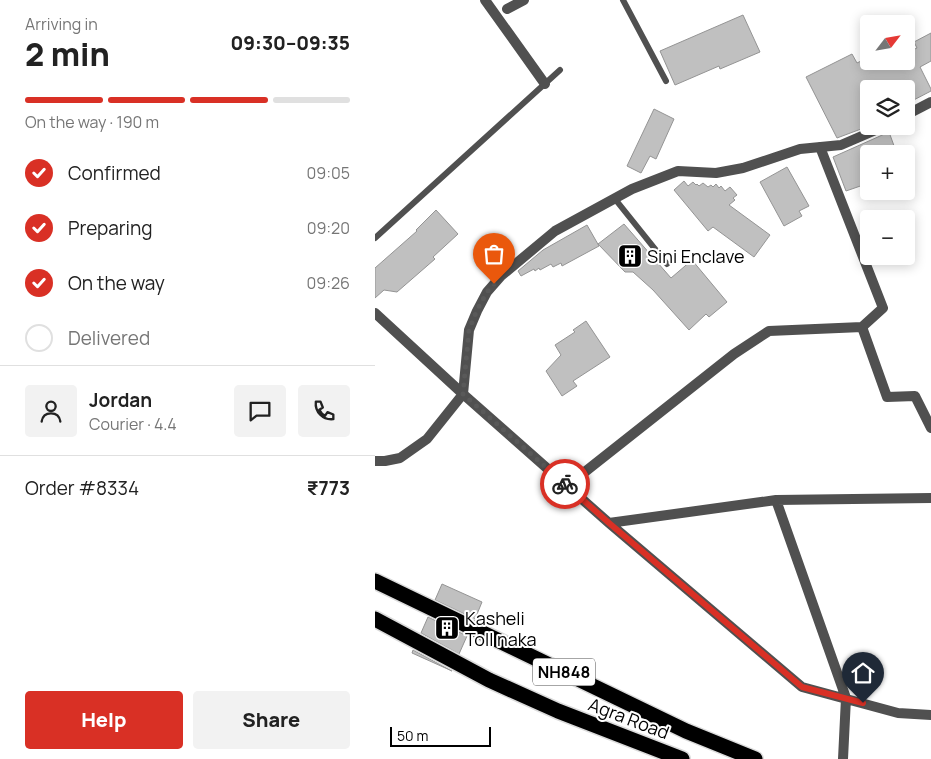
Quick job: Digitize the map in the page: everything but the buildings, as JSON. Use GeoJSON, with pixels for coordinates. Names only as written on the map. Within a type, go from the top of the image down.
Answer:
{"type":"FeatureCollection","features":[{"type":"Feature","properties":{"kind":"highway","name":"NH848"},"geometry":{"type":"LineString","coordinates":[[375,581],[686,732],[755,759]]}},
{"type":"Feature","properties":{"kind":"highway","name":"Agra Road"},"geometry":{"type":"LineString","coordinates":[[375,619],[489,680],[558,711],[683,759]]}},
{"type":"Feature","properties":{"kind":"street"},"geometry":{"type":"LineString","coordinates":[[485,0],[545,84]]}},
{"type":"Feature","properties":{"kind":"street"},"geometry":{"type":"LineString","coordinates":[[507,9],[524,0]]}},
{"type":"Feature","properties":{"kind":"street"},"geometry":{"type":"LineString","coordinates":[[915,110],[931,102]]}},
{"type":"Feature","properties":{"kind":"street"},"geometry":{"type":"LineString","coordinates":[[375,461],[400,458],[427,439],[463,394],[469,330],[487,292],[501,276],[555,232],[632,189],[678,171],[716,173],[743,168],[801,149],[841,144],[863,135]]}},
{"type":"Feature","properties":{"kind":"street"},"geometry":{"type":"LineString","coordinates":[[567,486],[734,354],[769,331],[862,327],[883,308],[820,147]]}},
{"type":"Feature","properties":{"kind":"street"},"geometry":{"type":"LineString","coordinates":[[375,313],[463,394],[609,523],[802,687],[898,713],[931,715]]}},
{"type":"Feature","properties":{"kind":"street"},"geometry":{"type":"LineString","coordinates":[[862,327],[887,397],[915,396],[931,428]]}},
{"type":"Feature","properties":{"kind":"street"},"geometry":{"type":"LineString","coordinates":[[609,523],[776,500],[931,498]]}},
{"type":"Feature","properties":{"kind":"street"},"geometry":{"type":"LineString","coordinates":[[776,500],[846,698],[843,759]]}},
{"type":"Feature","properties":{"kind":"lane"},"geometry":{"type":"LineString","coordinates":[[623,0],[666,81]]}},
{"type":"Feature","properties":{"kind":"lane"},"geometry":{"type":"LineString","coordinates":[[375,238],[560,70]]}},
{"type":"Feature","properties":{"kind":"lane"},"geometry":{"type":"LineString","coordinates":[[615,199],[667,264]]}},
{"type":"Feature","properties":{"kind":"way so far"},"geometry":{"type":"LineString","coordinates":[[494,284],[477,310],[469,330],[463,394],[565,484]]}},
{"type":"Feature","properties":{"kind":"place","name":"Sini Enclave"},"geometry":{"type":"Point","coordinates":[630,256]}},
{"type":"Feature","properties":{"kind":"place","name":"Kasheli Toll naka"},"geometry":{"type":"Point","coordinates":[447,628]}},
{"type":"Feature","properties":{"kind":"route"},"geometry":{"type":"LineString","coordinates":[[565,484],[802,687],[863,703]]}}]}
